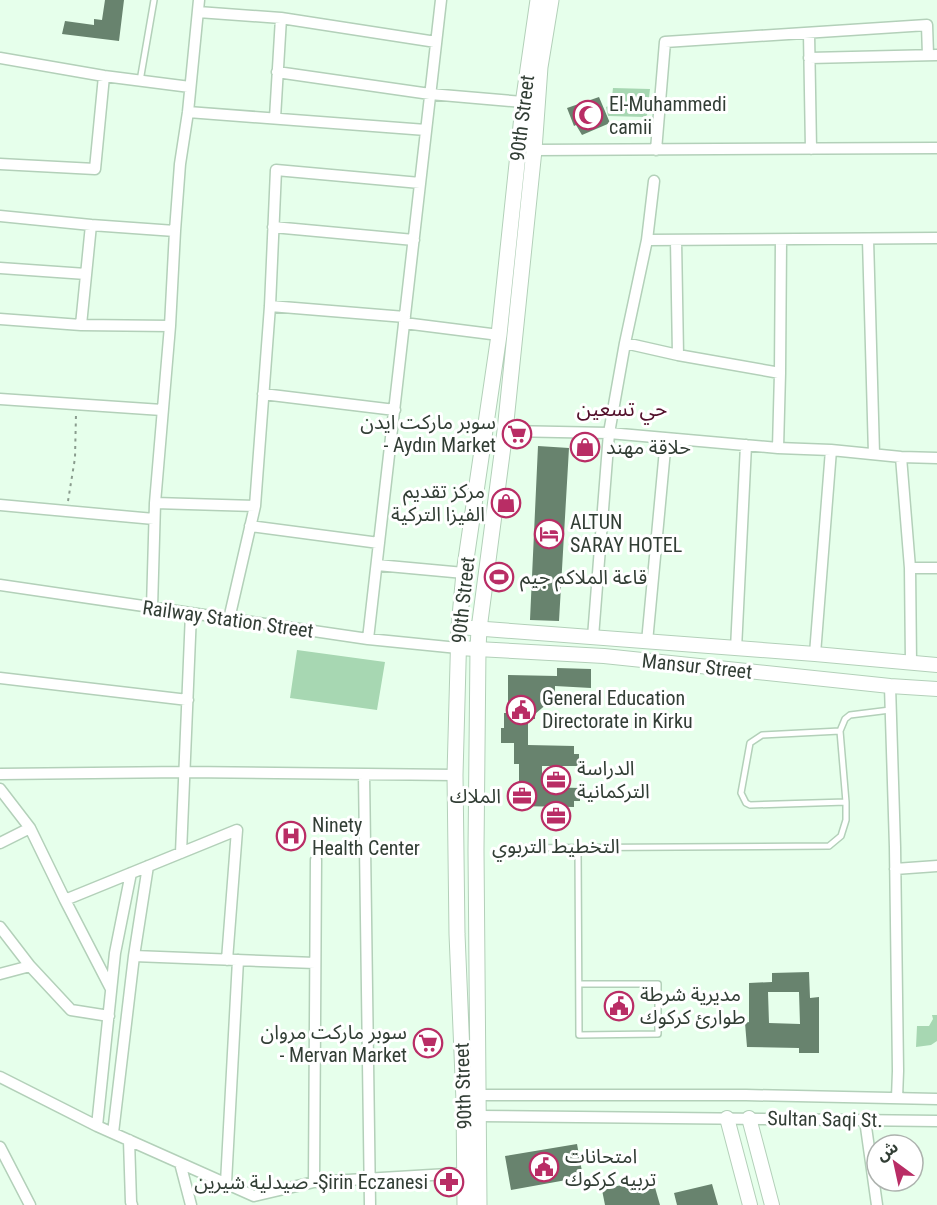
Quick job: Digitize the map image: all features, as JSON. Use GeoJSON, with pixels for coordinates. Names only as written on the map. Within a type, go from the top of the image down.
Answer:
{"type":"FeatureCollection","features":[{"type":"Feature","properties":{"kind":"main road","name":"90th Street"},"geometry":{"type":"LineString","coordinates":[[465,1205],[455,775],[459,627],[464,573],[499,335],[524,102],[538,0]]}},
{"type":"Feature","properties":{"kind":"main road","name":"90th Street"},"geometry":{"type":"LineString","coordinates":[[479,1205],[476,850],[479,629],[505,431],[534,150],[540,67],[550,0]]}},
{"type":"Feature","properties":{"kind":"street"},"geometry":{"type":"LineString","coordinates":[[152,608],[155,503],[170,326],[180,164],[188,112],[199,0]]}},
{"type":"Feature","properties":{"kind":"street"},"geometry":{"type":"LineString","coordinates":[[368,639],[441,0]]}},
{"type":"Feature","properties":{"kind":"street"},"geometry":{"type":"LineString","coordinates":[[198,12],[281,18],[436,42]]}},
{"type":"Feature","properties":{"kind":"street"},"geometry":{"type":"LineString","coordinates":[[274,118],[281,18]]}},
{"type":"Feature","properties":{"kind":"street"},"geometry":{"type":"LineString","coordinates":[[656,150],[665,42],[927,25],[933,55],[809,58]]}},
{"type":"Feature","properties":{"kind":"street"},"geometry":{"type":"LineString","coordinates":[[809,33],[811,149]]}},
{"type":"Feature","properties":{"kind":"street"},"geometry":{"type":"LineString","coordinates":[[0,58],[104,76],[190,87]]}},
{"type":"Feature","properties":{"kind":"street"},"geometry":{"type":"LineString","coordinates":[[278,72],[430,94],[524,102]]}},
{"type":"Feature","properties":{"kind":"street"},"geometry":{"type":"LineString","coordinates":[[0,164],[94,169],[104,76]]}},
{"type":"Feature","properties":{"kind":"street"},"geometry":{"type":"LineString","coordinates":[[188,112],[426,130]]}},
{"type":"Feature","properties":{"kind":"street"},"geometry":{"type":"LineString","coordinates":[[534,150],[937,148]]}},
{"type":"Feature","properties":{"kind":"street"},"geometry":{"type":"LineString","coordinates":[[229,619],[255,507],[270,306],[276,170],[420,183]]}},
{"type":"Feature","properties":{"kind":"street"},"geometry":{"type":"LineString","coordinates":[[593,637],[609,433],[647,240],[654,181]]}},
{"type":"Feature","properties":{"kind":"street"},"geometry":{"type":"LineString","coordinates":[[0,216],[175,231]]}},
{"type":"Feature","properties":{"kind":"street"},"geometry":{"type":"LineString","coordinates":[[81,325],[91,225]]}},
{"type":"Feature","properties":{"kind":"street"},"geometry":{"type":"LineString","coordinates":[[273,227],[414,240]]}},
{"type":"Feature","properties":{"kind":"street"},"geometry":{"type":"LineString","coordinates":[[647,240],[937,238]]}},
{"type":"Feature","properties":{"kind":"street"},"geometry":{"type":"LineString","coordinates":[[868,239],[874,454]]}},
{"type":"Feature","properties":{"kind":"street"},"geometry":{"type":"LineString","coordinates":[[676,240],[678,355]]}},
{"type":"Feature","properties":{"kind":"street"},"geometry":{"type":"LineString","coordinates":[[778,448],[781,240]]}},
{"type":"Feature","properties":{"kind":"street"},"geometry":{"type":"LineString","coordinates":[[0,267],[86,274]]}},
{"type":"Feature","properties":{"kind":"street"},"geometry":{"type":"LineString","coordinates":[[270,306],[405,320],[499,335]]}},
{"type":"Feature","properties":{"kind":"street"},"geometry":{"type":"LineString","coordinates":[[0,319],[81,325],[170,326]]}},
{"type":"Feature","properties":{"kind":"street"},"geometry":{"type":"LineString","coordinates":[[625,343],[780,373]]}},
{"type":"Feature","properties":{"kind":"street"},"geometry":{"type":"LineString","coordinates":[[263,394],[394,410]]}},
{"type":"Feature","properties":{"kind":"street"},"geometry":{"type":"LineString","coordinates":[[0,399],[162,410]]}},
{"type":"Feature","properties":{"kind":"street"},"geometry":{"type":"LineString","coordinates":[[505,431],[609,433],[746,446],[937,458]]}},
{"type":"Feature","properties":{"kind":"street"},"geometry":{"type":"LineString","coordinates":[[647,642],[666,439]]}},
{"type":"Feature","properties":{"kind":"street"},"geometry":{"type":"LineString","coordinates":[[736,649],[746,446]]}},
{"type":"Feature","properties":{"kind":"street"},"geometry":{"type":"LineString","coordinates":[[815,654],[831,450]]}},
{"type":"Feature","properties":{"kind":"street"},"geometry":{"type":"LineString","coordinates":[[901,457],[910,568],[911,663]]}},
{"type":"Feature","properties":{"kind":"street"},"geometry":{"type":"LineString","coordinates":[[155,503],[255,507]]}},
{"type":"Feature","properties":{"kind":"street"},"geometry":{"type":"LineString","coordinates":[[0,505],[154,519]]}},
{"type":"Feature","properties":{"kind":"street"},"geometry":{"type":"LineString","coordinates":[[250,526],[379,543]]}},
{"type":"Feature","properties":{"kind":"street"},"geometry":{"type":"LineString","coordinates":[[377,565],[464,573]]}},
{"type":"Feature","properties":{"kind":"street"},"geometry":{"type":"LineString","coordinates":[[910,568],[937,568]]}},
{"type":"Feature","properties":{"kind":"street","name":"Railway Station Street"},"geometry":{"type":"LineString","coordinates":[[0,585],[368,639],[458,648]]}},
{"type":"Feature","properties":{"kind":"street"},"geometry":{"type":"LineString","coordinates":[[181,853],[191,613]]}},
{"type":"Feature","properties":{"kind":"street","name":"Mansur Street"},"geometry":{"type":"LineString","coordinates":[[459,627],[937,665]]}},
{"type":"Feature","properties":{"kind":"street","name":"Mansur Street"},"geometry":{"type":"LineString","coordinates":[[458,648],[604,656],[937,689]]}},
{"type":"Feature","properties":{"kind":"street"},"geometry":{"type":"LineString","coordinates":[[0,678],[188,700]]}},
{"type":"Feature","properties":{"kind":"street"},"geometry":{"type":"LineString","coordinates":[[890,686],[895,869],[897,1098]]}},
{"type":"Feature","properties":{"kind":"street"},"geometry":{"type":"LineString","coordinates":[[0,774],[185,772],[455,775]]}},
{"type":"Feature","properties":{"kind":"street"},"geometry":{"type":"LineString","coordinates":[[364,774],[370,1205]]}},
{"type":"Feature","properties":{"kind":"street"},"geometry":{"type":"LineString","coordinates":[[0,789],[30,828],[111,989]]}},
{"type":"Feature","properties":{"kind":"street"},"geometry":{"type":"LineString","coordinates":[[0,843],[30,828]]}},
{"type":"Feature","properties":{"kind":"street"},"geometry":{"type":"LineString","coordinates":[[65,900],[237,830],[226,1183]]}},
{"type":"Feature","properties":{"kind":"street"},"geometry":{"type":"LineString","coordinates":[[314,1182],[316,860]]}},
{"type":"Feature","properties":{"kind":"street"},"geometry":{"type":"LineString","coordinates":[[113,1133],[134,956],[148,866]]}},
{"type":"Feature","properties":{"kind":"street"},"geometry":{"type":"LineString","coordinates":[[895,869],[937,866]]}},
{"type":"Feature","properties":{"kind":"street"},"geometry":{"type":"LineString","coordinates":[[97,1126],[115,953],[131,873]]}},
{"type":"Feature","properties":{"kind":"street"},"geometry":{"type":"LineString","coordinates":[[0,927],[30,966],[71,1011],[109,1016]]}},
{"type":"Feature","properties":{"kind":"street"},"geometry":{"type":"LineString","coordinates":[[134,956],[315,963]]}},
{"type":"Feature","properties":{"kind":"street"},"geometry":{"type":"LineString","coordinates":[[0,974],[30,966]]}},
{"type":"Feature","properties":{"kind":"street"},"geometry":{"type":"LineString","coordinates":[[0,1077],[97,1126],[226,1183],[255,1201],[314,1182],[465,1173]]}},
{"type":"Feature","properties":{"kind":"street"},"geometry":{"type":"LineString","coordinates":[[479,1095],[746,1095],[937,1099]]}},
{"type":"Feature","properties":{"kind":"street","name":"Sultan Saqi St."},"geometry":{"type":"LineString","coordinates":[[478,1116],[937,1121]]}},
{"type":"Feature","properties":{"kind":"street"},"geometry":{"type":"LineString","coordinates":[[727,1118],[750,1205]]}},
{"type":"Feature","properties":{"kind":"street"},"geometry":{"type":"LineString","coordinates":[[749,1118],[772,1205]]}},
{"type":"Feature","properties":{"kind":"street"},"geometry":{"type":"LineString","coordinates":[[865,1120],[877,1205]]}},
{"type":"Feature","properties":{"kind":"street"},"geometry":{"type":"LineString","coordinates":[[129,1140],[132,1205]]}},
{"type":"Feature","properties":{"kind":"street"},"geometry":{"type":"LineString","coordinates":[[0,1147],[30,1205]]}},
{"type":"Feature","properties":{"kind":"street"},"geometry":{"type":"LineString","coordinates":[[180,1163],[191,1205]]}},
{"type":"Feature","properties":{"kind":"lane"},"geometry":{"type":"LineString","coordinates":[[140,81],[154,0]]}},
{"type":"Feature","properties":{"kind":"lane"},"geometry":{"type":"LineString","coordinates":[[507,848],[829,846],[841,836],[846,820],[840,730],[845,719],[850,715],[891,710]]}},
{"type":"Feature","properties":{"kind":"lane"},"geometry":{"type":"LineString","coordinates":[[840,730],[762,735],[750,743],[741,793],[746,803],[750,805],[846,802]]}},
{"type":"Feature","properties":{"kind":"lane"},"geometry":{"type":"LineString","coordinates":[[578,848],[579,1035],[658,1034],[658,984],[579,984]]}},
{"type":"Feature","properties":{"kind":"path"},"geometry":{"type":"LineString","coordinates":[[67,510],[75,458],[77,405]]}},
{"type":"Feature","properties":{"kind":"green space"},"geometry":{"type":"Polygon","coordinates":[[[613,88],[650,89],[647,115],[645,117],[608,116],[606,107],[611,105],[613,88]]]}},
{"type":"Feature","properties":{"kind":"green space"},"geometry":{"type":"Polygon","coordinates":[[[297,650],[385,662],[377,710],[290,698],[297,650]]]}},
{"type":"Feature","properties":{"kind":"green space"},"geometry":{"type":"Polygon","coordinates":[[[932,1015],[937,1015],[937,1041],[931,1045],[916,1047],[917,1026],[929,1026],[933,1019],[932,1015]]]}},
{"type":"Feature","properties":{"kind":"building"},"geometry":{"type":"Polygon","coordinates":[[[105,0],[124,0],[119,41],[62,34],[65,21],[94,25],[94,19],[102,20],[105,0]]]}},
{"type":"Feature","properties":{"kind":"building","name":"El-Muhammedi camii"},"geometry":{"type":"Polygon","coordinates":[[[599,97],[610,123],[582,135],[576,125],[574,126],[567,108],[599,97]]]}},
{"type":"Feature","properties":{"kind":"building","name":"ALTUN SARAY HOTEL"},"geometry":{"type":"Polygon","coordinates":[[[538,446],[569,448],[559,621],[530,620],[538,446]]]}},
{"type":"Feature","properties":{"kind":"building"},"geometry":{"type":"Polygon","coordinates":[[[557,668],[591,669],[591,688],[555,686],[555,697],[535,714],[535,719],[528,719],[528,745],[574,746],[574,754],[579,754],[579,766],[542,766],[542,787],[580,788],[580,801],[574,801],[574,807],[514,806],[514,786],[519,786],[519,764],[514,764],[514,743],[501,743],[504,713],[508,713],[508,675],[557,676],[557,668]]]}},
{"type":"Feature","properties":{"kind":"building"},"geometry":{"type":"Polygon","coordinates":[[[809,972],[810,998],[819,997],[819,1053],[799,1053],[799,1048],[747,1047],[745,1023],[749,1022],[749,983],[772,982],[772,973],[809,972]],[[768,992],[769,1023],[800,1024],[799,992],[768,992]]]}},
{"type":"Feature","properties":{"kind":"building","name":"امتحانات تربيه كركوك"},"geometry":{"type":"Polygon","coordinates":[[[577,1144],[583,1177],[511,1190],[505,1156],[577,1144]]]}},
{"type":"Feature","properties":{"kind":"building"},"geometry":{"type":"Polygon","coordinates":[[[652,1177],[660,1205],[605,1205],[602,1190],[652,1177]]]}},
{"type":"Feature","properties":{"kind":"building"},"geometry":{"type":"Polygon","coordinates":[[[712,1184],[718,1205],[677,1205],[674,1193],[712,1184]]]}},
{"type":"Feature","properties":{"kind":"place","name":"El-Muhammedi camii"},"geometry":{"type":"Point","coordinates":[588,115]}},
{"type":"Feature","properties":{"kind":"place","name":"سوبر ماركت ايدن - Aydın Market"},"geometry":{"type":"Point","coordinates":[517,434]}},
{"type":"Feature","properties":{"kind":"place","name":"حلاقة مهند"},"geometry":{"type":"Point","coordinates":[585,447]}},
{"type":"Feature","properties":{"kind":"place","name":"مركز تقديم الفيزا التركية"},"geometry":{"type":"Point","coordinates":[506,503]}},
{"type":"Feature","properties":{"kind":"place","name":"ALTUN SARAY HOTEL"},"geometry":{"type":"Point","coordinates":[549,534]}},
{"type":"Feature","properties":{"kind":"place","name":"قاعة الملاكم جيم"},"geometry":{"type":"Point","coordinates":[499,577]}},
{"type":"Feature","properties":{"kind":"place","name":"General Education Directorate in Kirku"},"geometry":{"type":"Point","coordinates":[521,710]}},
{"type":"Feature","properties":{"kind":"place","name":"الدراسة التركمانية"},"geometry":{"type":"Point","coordinates":[556,780]}},
{"type":"Feature","properties":{"kind":"place","name":"الملاك"},"geometry":{"type":"Point","coordinates":[522,796]}},
{"type":"Feature","properties":{"kind":"place","name":"التخطيط التربوي"},"geometry":{"type":"Point","coordinates":[556,816]}},
{"type":"Feature","properties":{"kind":"place","name":"Ninety Health Center"},"geometry":{"type":"Point","coordinates":[291,836]}},
{"type":"Feature","properties":{"kind":"place","name":"مديرية شرطة طوارئ كركوك"},"geometry":{"type":"Point","coordinates":[619,1006]}},
{"type":"Feature","properties":{"kind":"place","name":"سوبر ماركت مروان - Mervan Market"},"geometry":{"type":"Point","coordinates":[428,1043]}},
{"type":"Feature","properties":{"kind":"place","name":"امتحانات تربيه كركوك"},"geometry":{"type":"Point","coordinates":[544,1167]}},
{"type":"Feature","properties":{"kind":"place","name":"صيدلية شيرين -Şirin Eczanesi"},"geometry":{"type":"Point","coordinates":[449,1182]}},
{"type":"Feature","properties":{"kind":"district","name":"حي تسعين"},"geometry":{"type":"Point","coordinates":[622,409]}}]}
